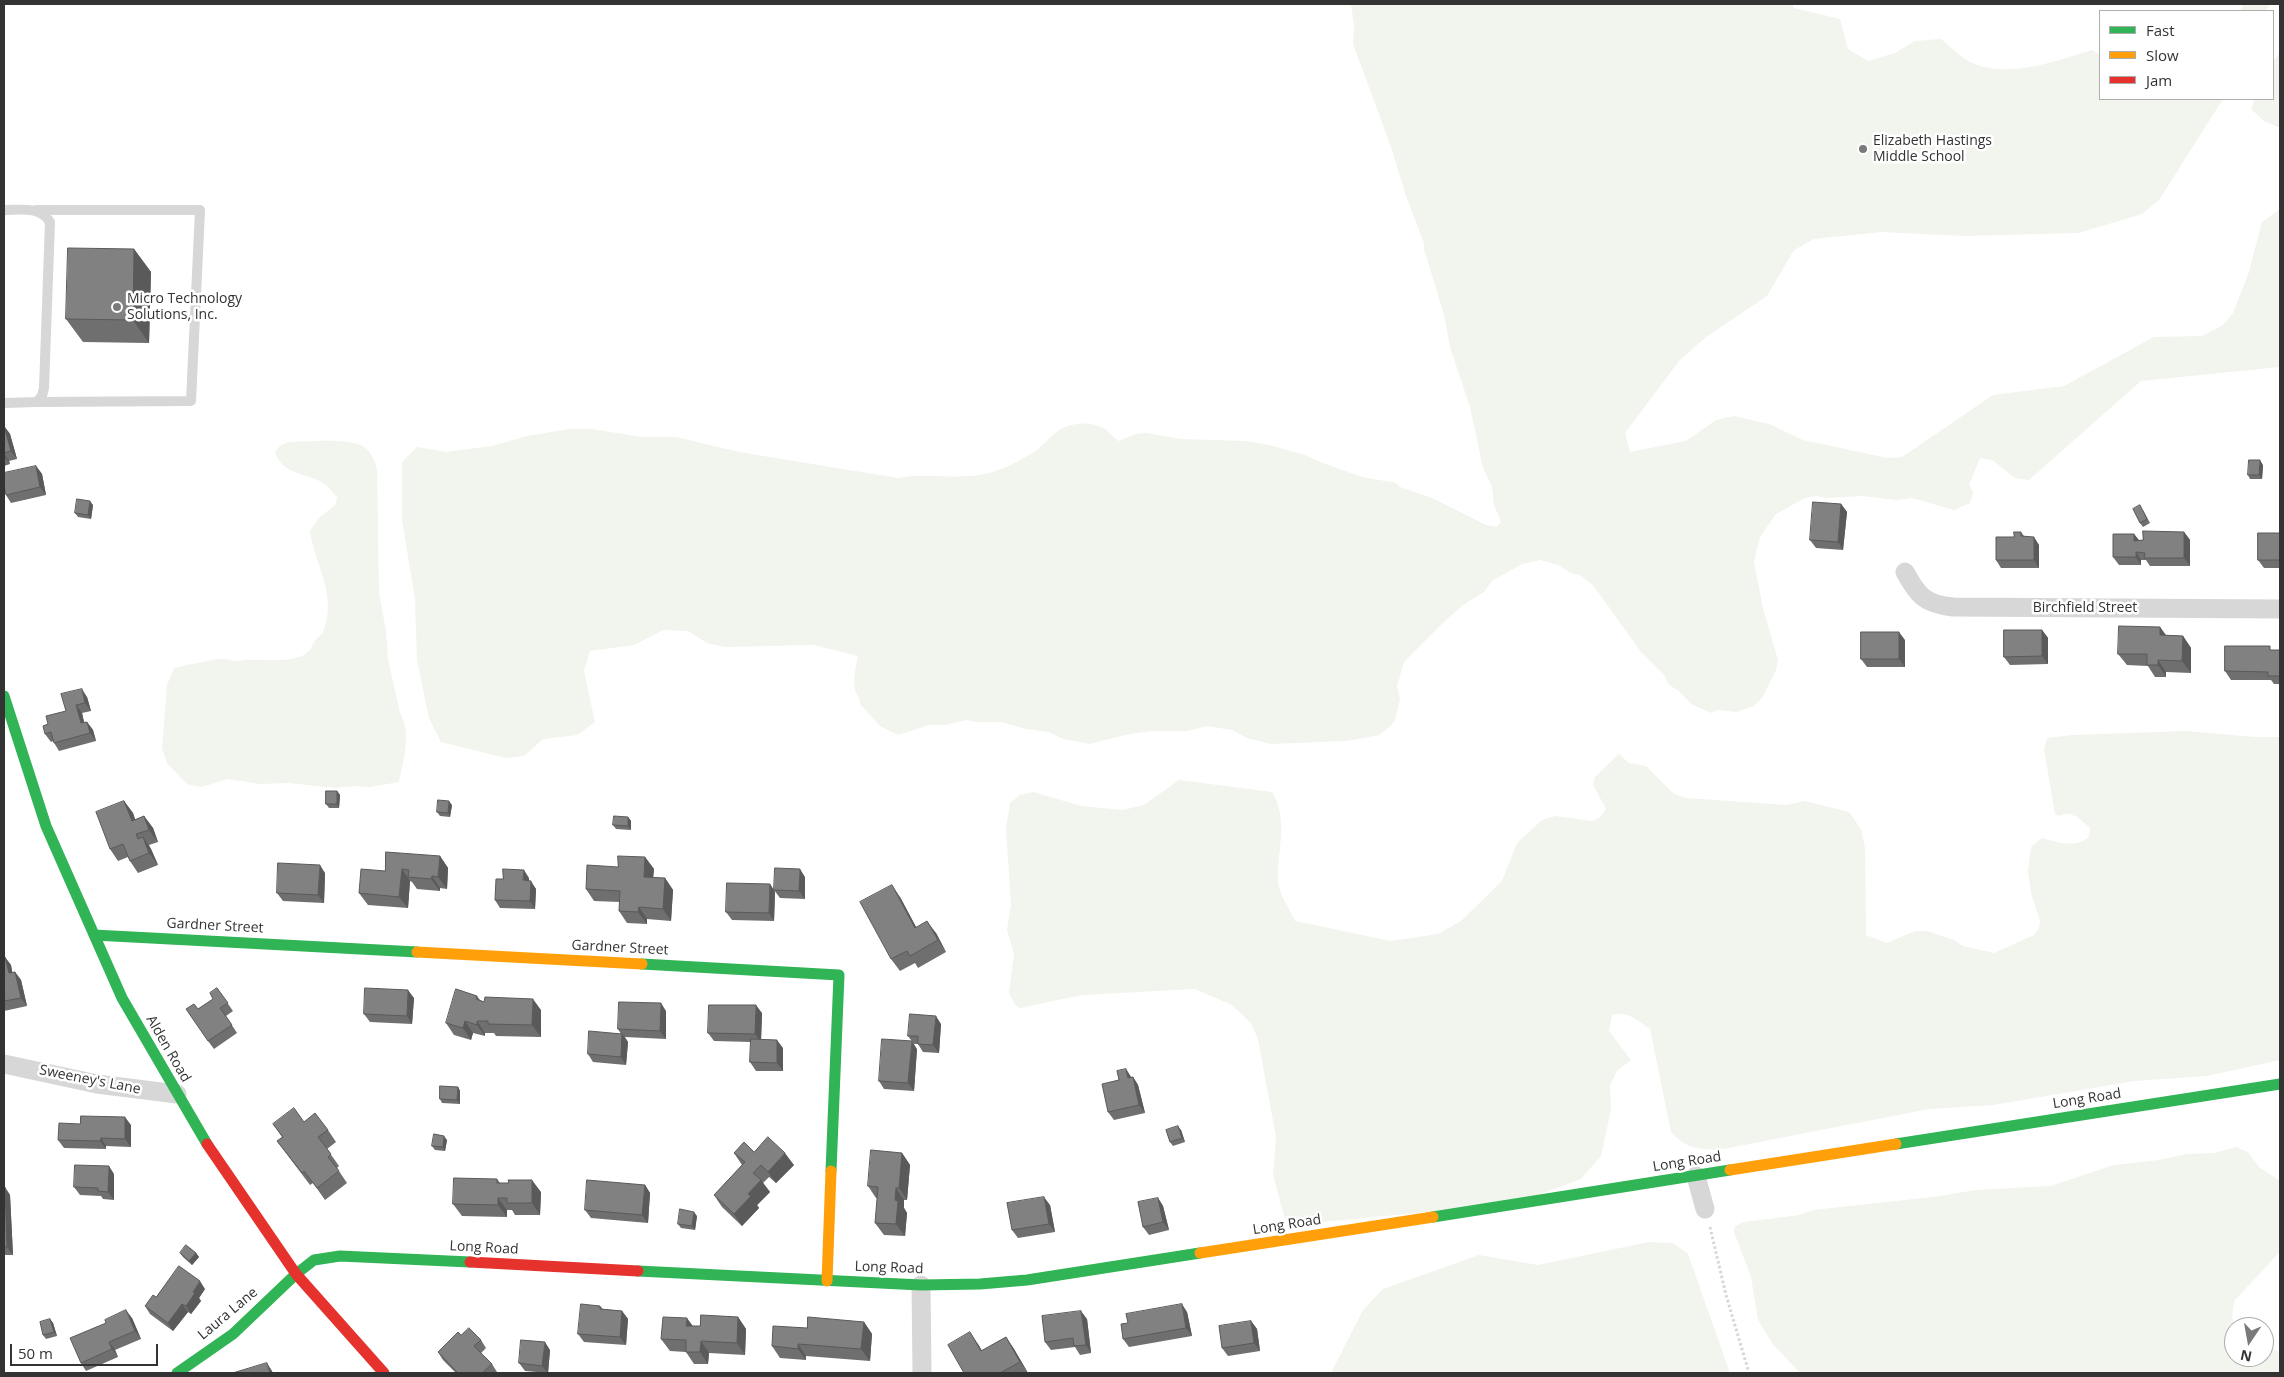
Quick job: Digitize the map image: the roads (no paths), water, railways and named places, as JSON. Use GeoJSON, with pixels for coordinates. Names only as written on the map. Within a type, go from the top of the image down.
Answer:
{"type":"FeatureCollection","features":[{"type":"Feature","properties":{"kind":"street","name":"Birchfield Street"},"geometry":{"type":"LineString","coordinates":[[1905,572],[1914,589],[1922,598],[1936,605],[1953,607],[2280,610]]}},
{"type":"Feature","properties":{"kind":"street","name":"Alden Road"},"geometry":{"type":"LineString","coordinates":[[4,696],[46,826],[122,998],[195,1127],[296,1274],[384,1373]]}},
{"type":"Feature","properties":{"kind":"street","name":"Gardner Street"},"geometry":{"type":"LineString","coordinates":[[94,934],[839,975],[827,1281]]}},
{"type":"Feature","properties":{"kind":"street","name":"Sweeney's Lane"},"geometry":{"type":"LineString","coordinates":[[4,1064],[97,1084],[177,1094]]}},
{"type":"Feature","properties":{"kind":"street","name":"Long Road"},"geometry":{"type":"LineString","coordinates":[[296,1274],[314,1260],[340,1256],[827,1281],[921,1285],[980,1284],[1077,1274],[2280,1084]]}},
{"type":"Feature","properties":{"kind":"street"},"geometry":{"type":"LineString","coordinates":[[1696,1176],[1706,1209]]}},
{"type":"Feature","properties":{"kind":"street","name":"Laura Lane"},"geometry":{"type":"LineString","coordinates":[[177,1373],[233,1334],[296,1274]]}},
{"type":"Feature","properties":{"kind":"street"},"geometry":{"type":"LineString","coordinates":[[921,1285],[922,1373]]}},
{"type":"Feature","properties":{"kind":"lane"},"geometry":{"type":"LineString","coordinates":[[4,210],[200,210],[191,401],[4,403]]}},
{"type":"Feature","properties":{"kind":"lane"},"geometry":{"type":"LineString","coordinates":[[36,210],[46,215],[50,222],[44,388],[42,396],[37,402]]}},
{"type":"Feature","properties":{"kind":"place","name":"Elizabeth Hastings Middle School"},"geometry":{"type":"Point","coordinates":[1863,149]}},
{"type":"Feature","properties":{"kind":"place","name":"Micro Technology Solutions, Inc."},"geometry":{"type":"Point","coordinates":[117,307]}}]}
